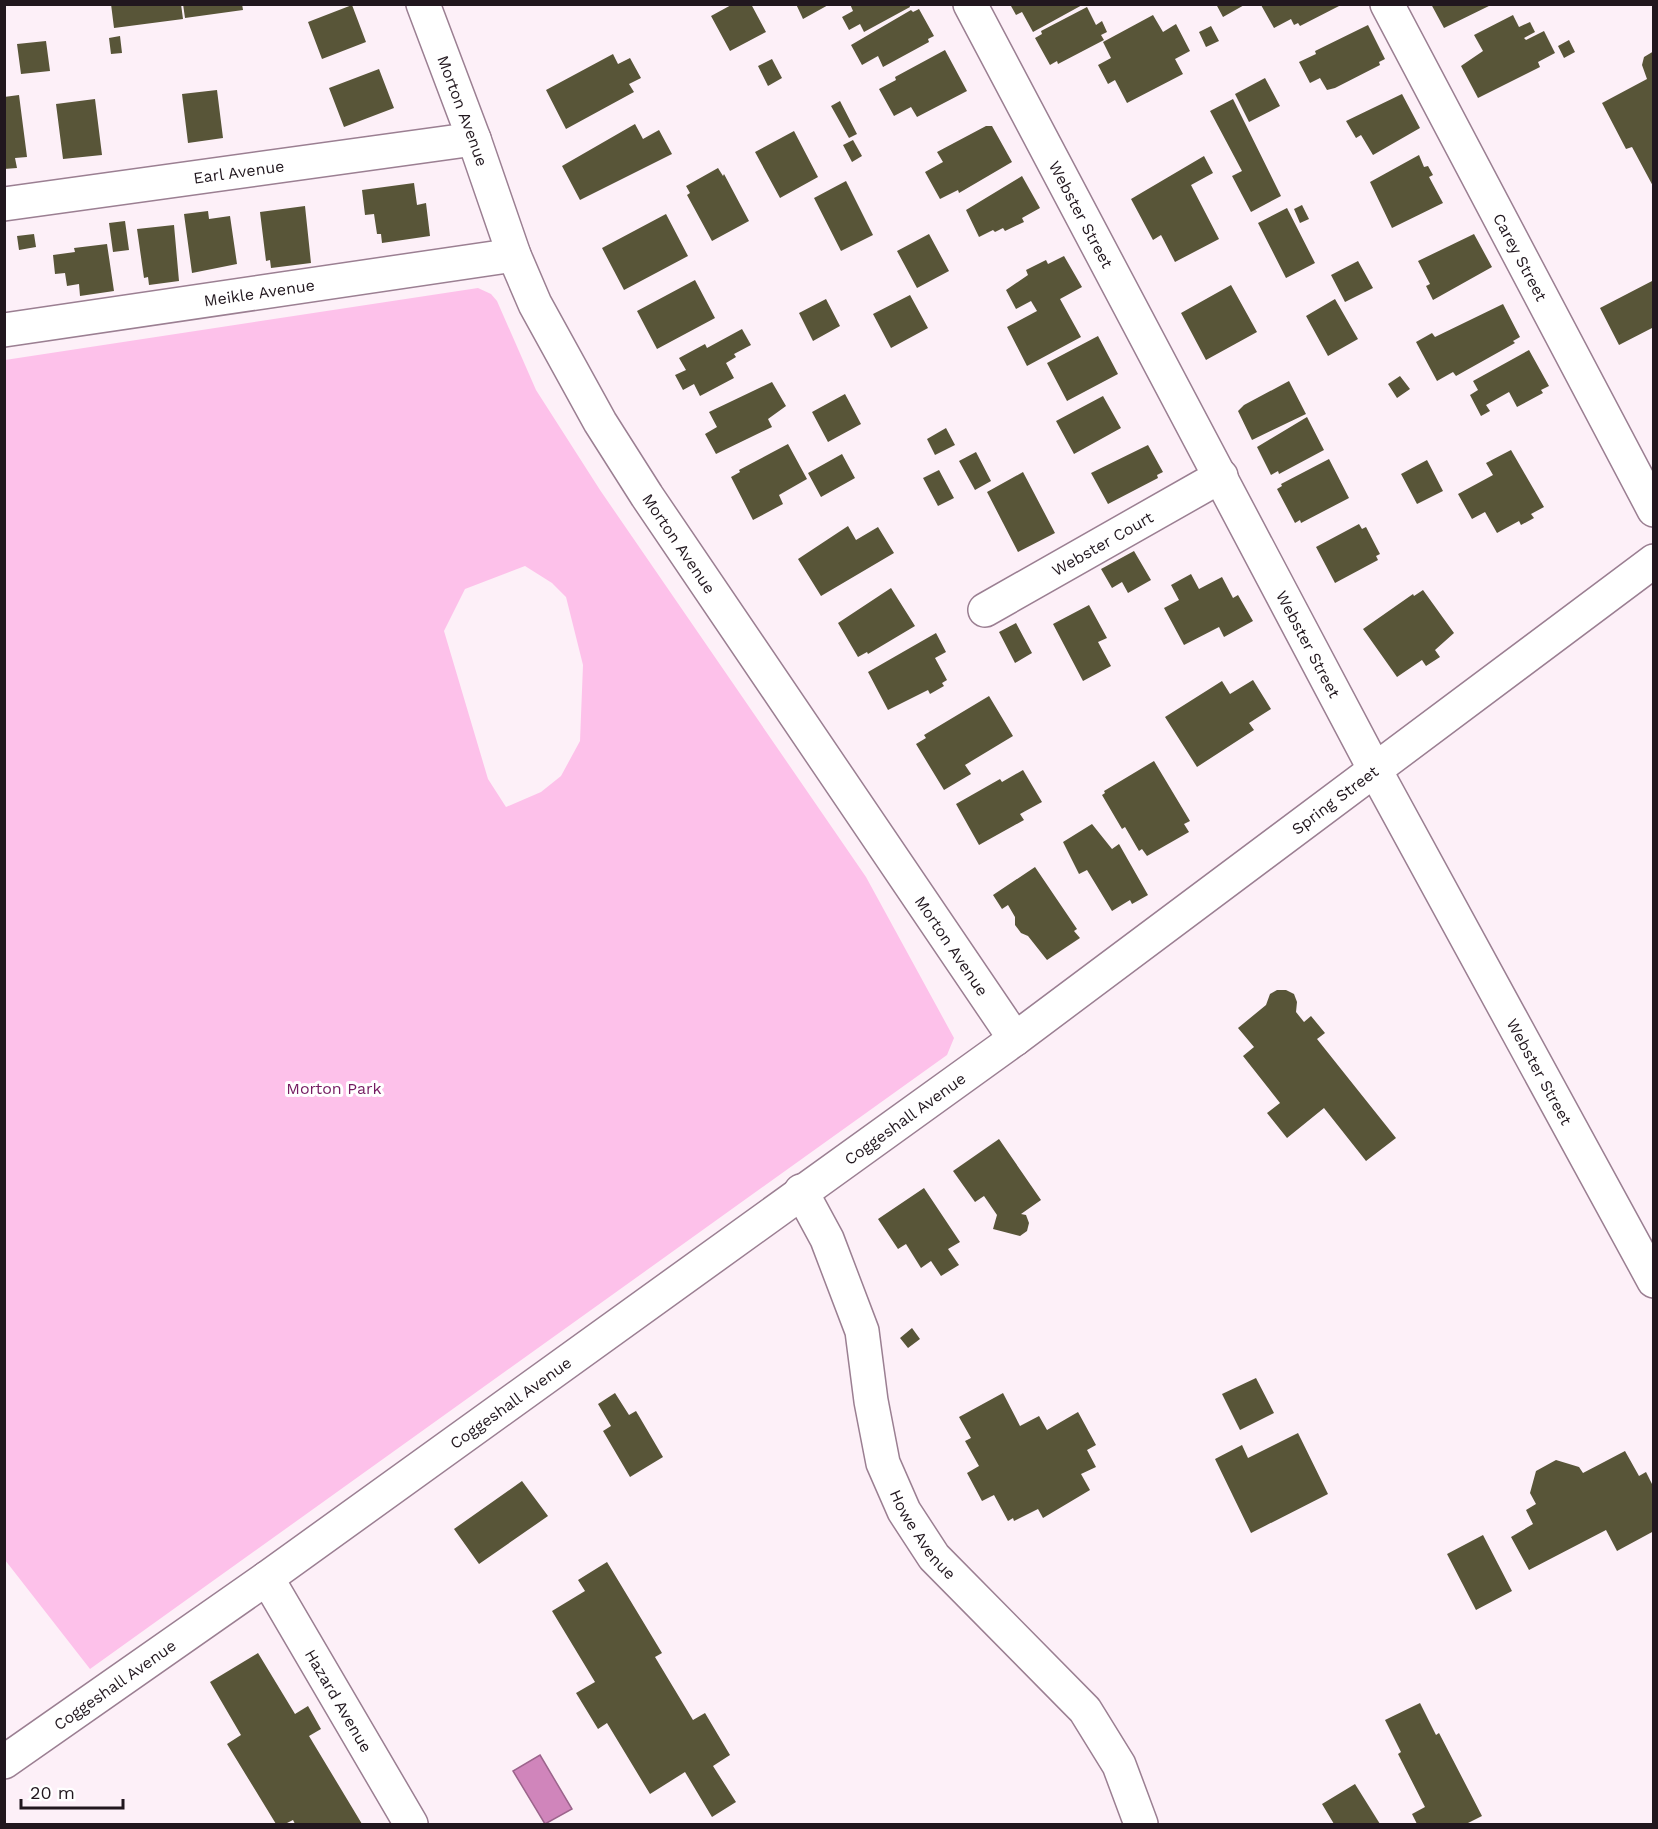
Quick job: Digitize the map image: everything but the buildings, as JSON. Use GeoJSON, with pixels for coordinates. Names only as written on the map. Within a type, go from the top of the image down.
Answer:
{"type":"FeatureCollection","features":[{"type":"Feature","properties":{"kind":"street","name":"Morton Avenue"},"geometry":{"type":"LineString","coordinates":[[423,4],[474,139],[514,255],[560,351],[600,422],[646,496],[1015,1039]]}},
{"type":"Feature","properties":{"kind":"street","name":"Webster Street"},"geometry":{"type":"LineString","coordinates":[[970,4],[1375,770],[1653,1281]]}},
{"type":"Feature","properties":{"kind":"street","name":"Carey Street"},"geometry":{"type":"LineString","coordinates":[[1387,4],[1653,510]]}},
{"type":"Feature","properties":{"kind":"street","name":"Earl Avenue"},"geometry":{"type":"LineString","coordinates":[[4,204],[474,139]]}},
{"type":"Feature","properties":{"kind":"street","name":"Meikle Avenue"},"geometry":{"type":"LineString","coordinates":[[4,330],[514,255]]}},
{"type":"Feature","properties":{"kind":"street","name":"Webster Court"},"geometry":{"type":"LineString","coordinates":[[985,610],[1221,476]]}},
{"type":"Feature","properties":{"kind":"street","name":"Spring Street"},"geometry":{"type":"LineString","coordinates":[[1015,1039],[1653,561]]}},
{"type":"Feature","properties":{"kind":"street","name":"Coggeshall Avenue"},"geometry":{"type":"LineString","coordinates":[[4,1762],[267,1578],[1015,1039]]}},
{"type":"Feature","properties":{"kind":"street","name":"Howe Avenue"},"geometry":{"type":"LineString","coordinates":[[801,1191],[827,1239],[862,1330],[871,1401],[883,1463],[904,1511],[934,1557],[1085,1710],[1119,1765],[1141,1824]]}},
{"type":"Feature","properties":{"kind":"street","name":"Hazard Avenue"},"geometry":{"type":"LineString","coordinates":[[267,1578],[411,1824]]}},
{"type":"Feature","properties":{"kind":"green space","name":"Morton Park"},"geometry":{"type":"Polygon","coordinates":[[[478,288],[491,294],[497,301],[536,390],[600,490],[866,877],[954,1038],[947,1055],[90,1669],[5,1560],[5,360],[478,288]],[[525,566],[465,589],[444,631],[488,779],[506,807],[541,792],[561,776],[580,741],[583,665],[566,597],[552,583],[525,566]]]}},
{"type":"Feature","properties":{"kind":"shaded area"},"geometry":{"type":"Polygon","coordinates":[[[540,1755],[572,1809],[545,1824],[513,1771],[540,1755]]]}}]}
